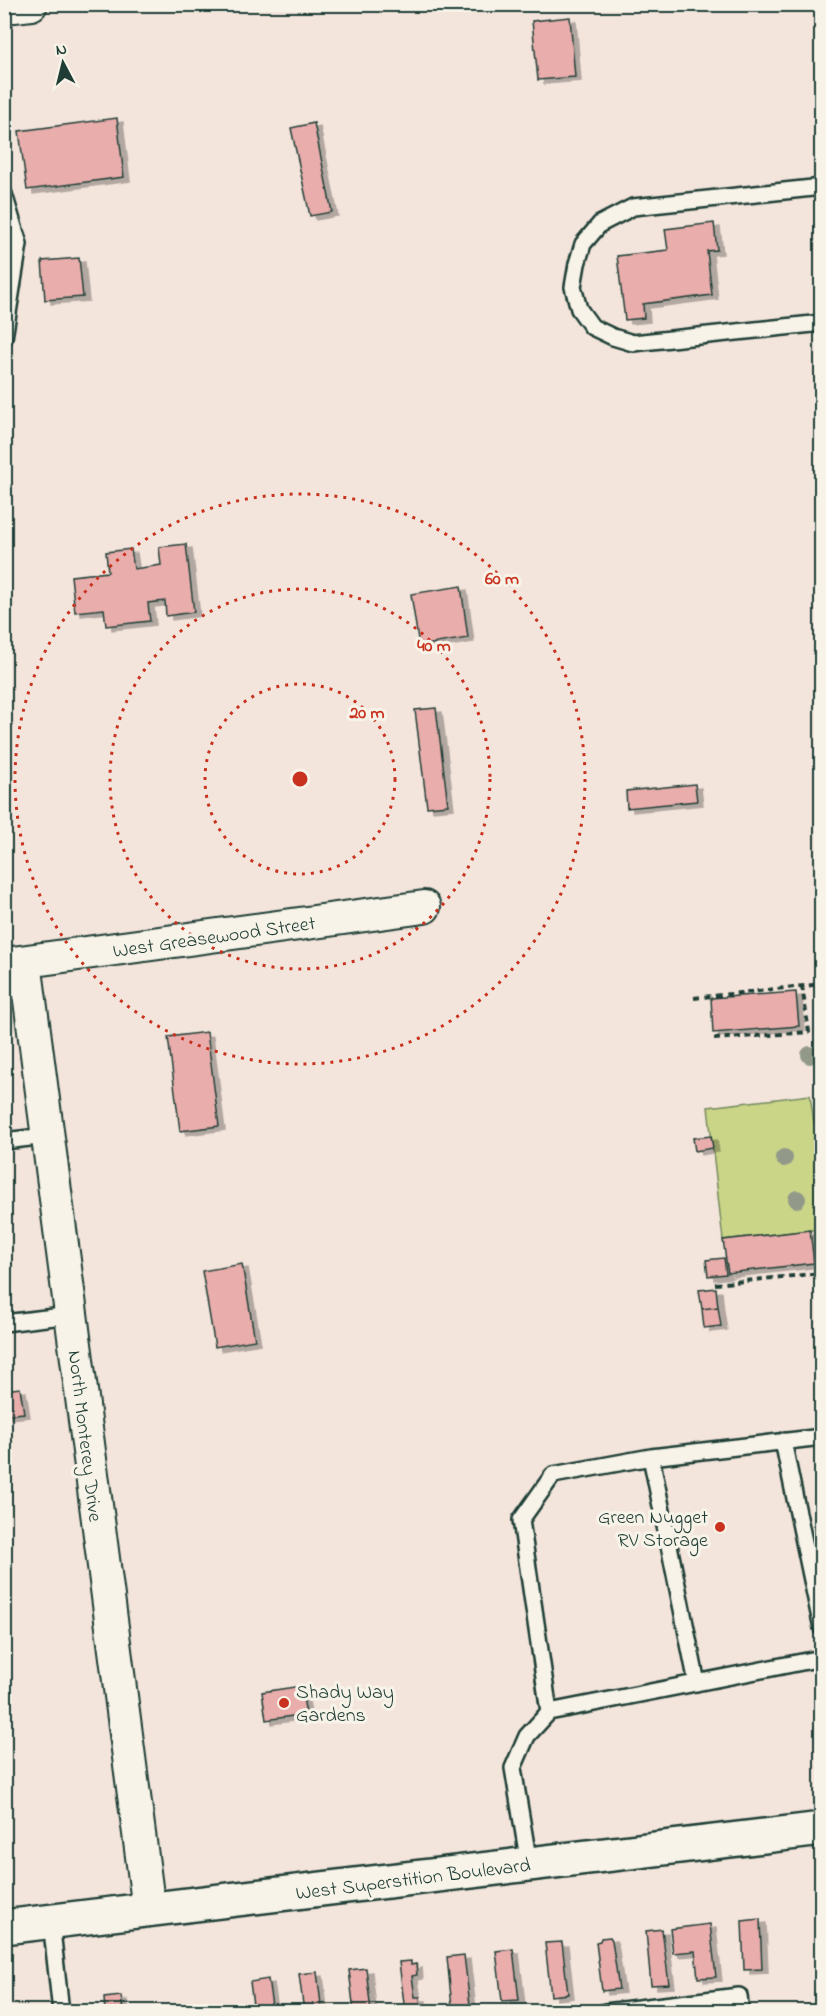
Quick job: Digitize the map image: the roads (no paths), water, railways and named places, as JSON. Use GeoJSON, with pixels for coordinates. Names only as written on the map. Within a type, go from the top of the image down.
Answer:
{"type":"FeatureCollection","features":[{"type":"Feature","properties":{"kind":"main road","name":"West Superstition Boulevard"},"geometry":{"type":"LineString","coordinates":[[4,1927],[822,1829]]}},
{"type":"Feature","properties":{"kind":"street","name":"West Greasewood Street"},"geometry":{"type":"LineString","coordinates":[[15,963],[424,907]]}},
{"type":"Feature","properties":{"kind":"street","name":"North Monterey Drive"},"geometry":{"type":"LineString","coordinates":[[15,963],[47,1136],[148,1910]]}},
{"type":"Feature","properties":{"kind":"lane"},"geometry":{"type":"LineString","coordinates":[[822,187],[633,207],[600,224],[583,244],[573,287],[579,309],[592,327],[612,337],[633,343],[822,323]]}},
{"type":"Feature","properties":{"kind":"lane"},"geometry":{"type":"LineString","coordinates":[[4,194],[19,244],[4,338]]}},
{"type":"Feature","properties":{"kind":"lane"},"geometry":{"type":"LineString","coordinates":[[4,1141],[47,1136]]}},
{"type":"Feature","properties":{"kind":"lane"},"geometry":{"type":"LineString","coordinates":[[4,1323],[71,1315]]}},
{"type":"Feature","properties":{"kind":"lane"},"geometry":{"type":"LineString","coordinates":[[549,1712],[522,1520],[553,1475],[651,1457],[822,1437]]}},
{"type":"Feature","properties":{"kind":"lane"},"geometry":{"type":"LineString","coordinates":[[783,1441],[822,1628]]}},
{"type":"Feature","properties":{"kind":"lane"},"geometry":{"type":"LineString","coordinates":[[651,1457],[697,1683]]}},
{"type":"Feature","properties":{"kind":"lane"},"geometry":{"type":"LineString","coordinates":[[530,1864],[513,1768],[527,1736],[549,1712],[822,1658]]}},
{"type":"Feature","properties":{"kind":"lane"},"geometry":{"type":"LineString","coordinates":[[51,1921],[61,2012]]}},
{"type":"Feature","properties":{"kind":"lane"},"geometry":{"type":"LineString","coordinates":[[605,2012],[739,1995],[741,2012]]}},
{"type":"Feature","properties":{"kind":"place","name":"Green Nugget RV Storage"},"geometry":{"type":"Point","coordinates":[720,1527]}},
{"type":"Feature","properties":{"kind":"place","name":"Shady Way Gardens"},"geometry":{"type":"Point","coordinates":[284,1703]}}]}
